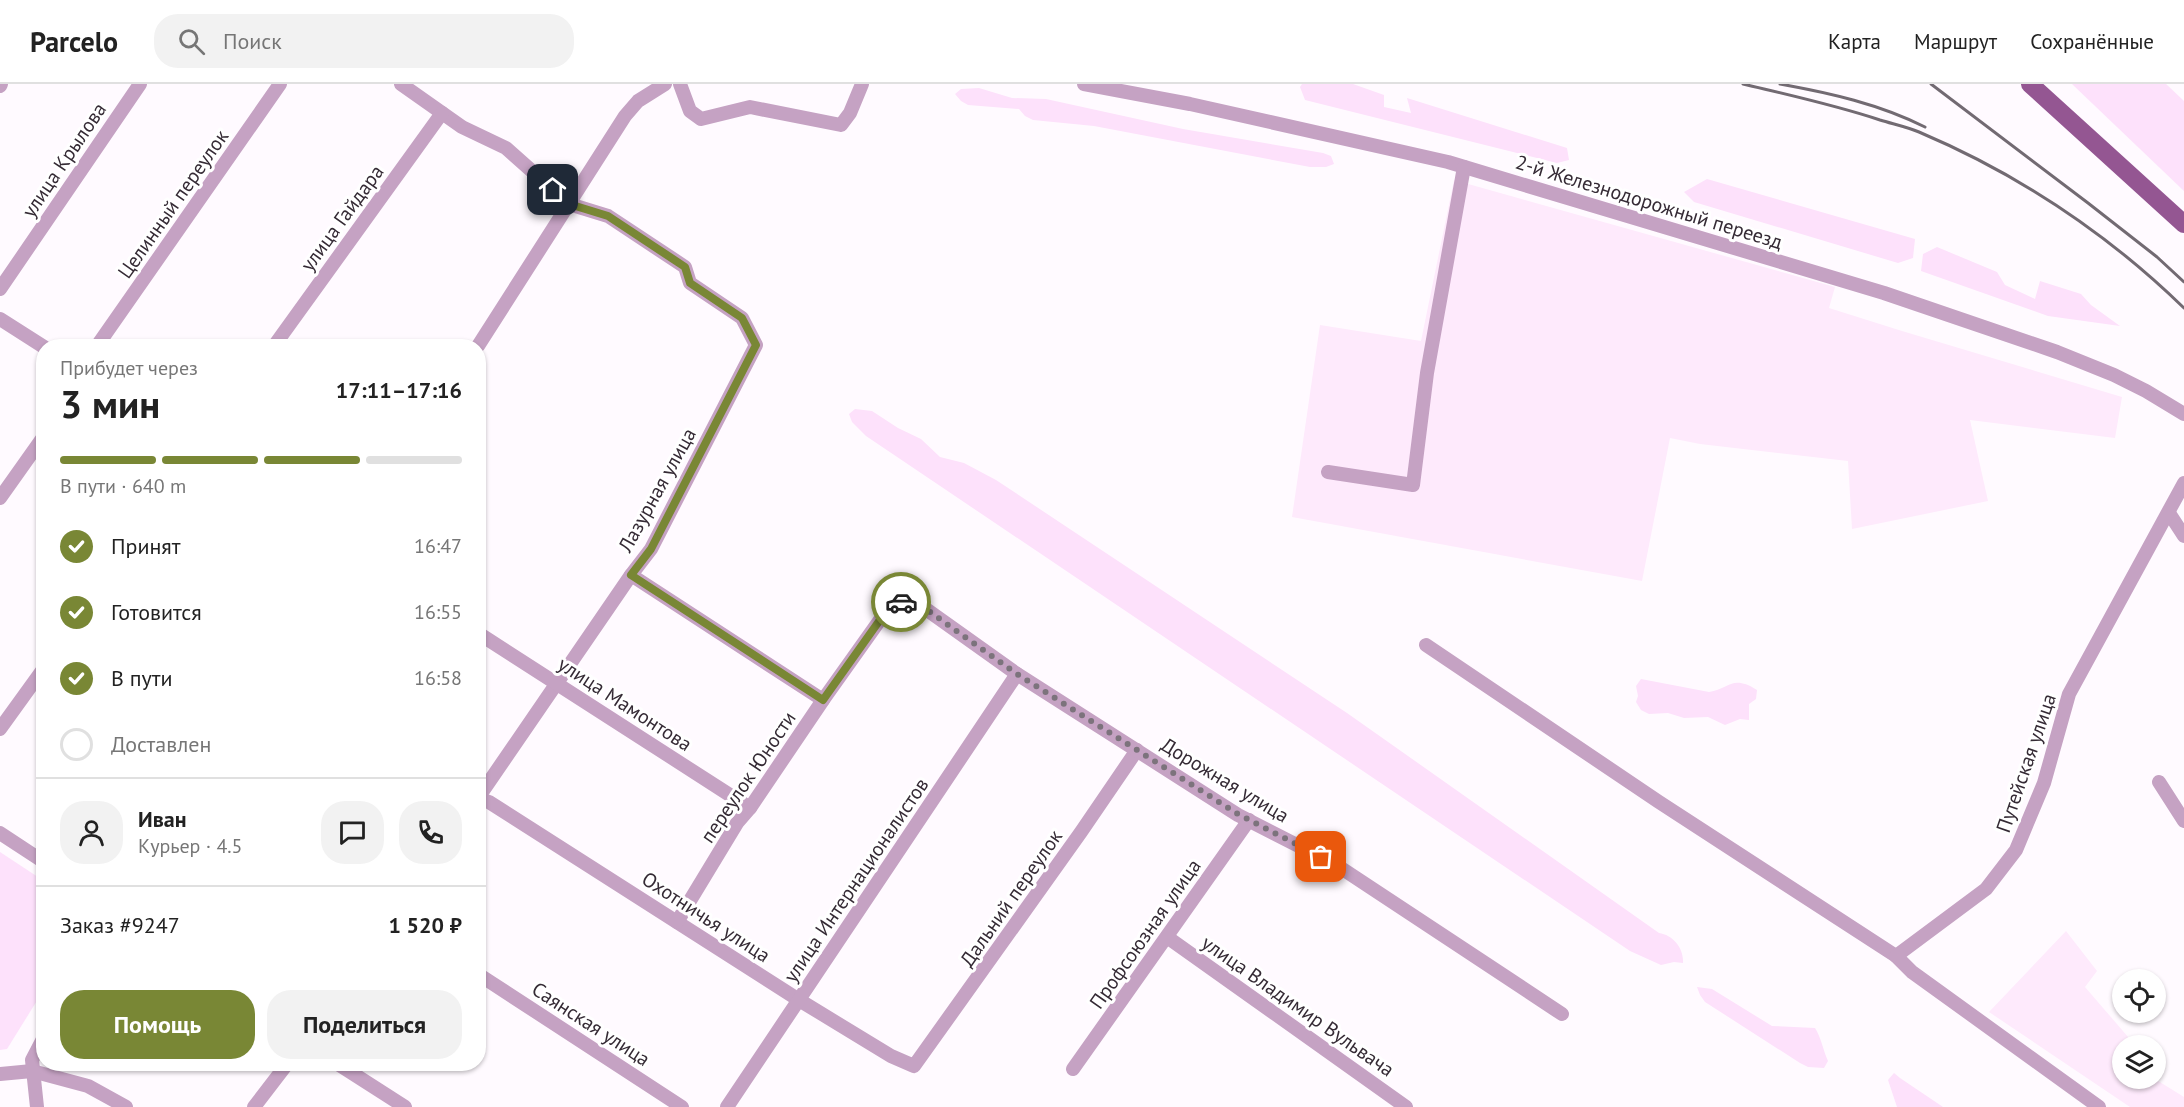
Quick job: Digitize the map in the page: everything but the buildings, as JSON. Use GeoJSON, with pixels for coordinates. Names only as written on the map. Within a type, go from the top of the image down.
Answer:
{"type":"FeatureCollection","features":[{"type":"Feature","properties":{"kind":"main road"},"geometry":{"type":"LineString","coordinates":[[2030,84],[2184,224]]}},
{"type":"Feature","properties":{"kind":"street","name":"улица Крылова"},"geometry":{"type":"LineString","coordinates":[[0,289],[140,84]]}},
{"type":"Feature","properties":{"kind":"street","name":"Целинный переулок"},"geometry":{"type":"LineString","coordinates":[[102,339],[280,84]]}},
{"type":"Feature","properties":{"kind":"street"},"geometry":{"type":"LineString","coordinates":[[401,84],[462,127],[506,148],[569,204]]}},
{"type":"Feature","properties":{"kind":"street"},"geometry":{"type":"LineString","coordinates":[[482,339],[625,116],[638,101],[665,84]]}},
{"type":"Feature","properties":{"kind":"street"},"geometry":{"type":"LineString","coordinates":[[680,84],[690,111],[701,119],[750,107],[841,125],[850,113],[862,84]]}},
{"type":"Feature","properties":{"kind":"street","name":"2-й Железнодорожный переезд"},"geometry":{"type":"LineString","coordinates":[[1084,84],[1190,104],[1464,167],[1884,293],[2057,352],[2125,380],[2184,414]]}},
{"type":"Feature","properties":{"kind":"street","name":"улица Гайдара"},"geometry":{"type":"LineString","coordinates":[[279,339],[442,113]]}},
{"type":"Feature","properties":{"kind":"street"},"geometry":{"type":"LineString","coordinates":[[1328,472],[1413,485],[1427,373],[1464,167]]}},
{"type":"Feature","properties":{"kind":"street","name":"Лазурная улица"},"geometry":{"type":"LineString","coordinates":[[486,786],[651,549],[756,345],[742,318],[690,283],[685,267],[608,216],[569,204]]}},
{"type":"Feature","properties":{"kind":"street"},"geometry":{"type":"LineString","coordinates":[[0,319],[36,342]]}},
{"type":"Feature","properties":{"kind":"street"},"geometry":{"type":"LineString","coordinates":[[0,498],[36,447]]}},
{"type":"Feature","properties":{"kind":"street","name":"Путейская улица"},"geometry":{"type":"LineString","coordinates":[[1896,956],[1986,889],[2016,850],[2044,783],[2069,694],[2184,483]]}},
{"type":"Feature","properties":{"kind":"street"},"geometry":{"type":"LineString","coordinates":[[2169,513],[2184,536]]}},
{"type":"Feature","properties":{"kind":"street"},"geometry":{"type":"LineString","coordinates":[[631,575],[823,700]]}},
{"type":"Feature","properties":{"kind":"street","name":"переулок Юности"},"geometry":{"type":"LineString","coordinates":[[677,922],[737,823],[750,808],[887,610],[900,602]]}},
{"type":"Feature","properties":{"kind":"street","name":"Дорожная улица"},"geometry":{"type":"LineString","coordinates":[[900,602],[916,602],[1017,674],[1249,820],[1338,866],[1562,1014]]}},
{"type":"Feature","properties":{"kind":"street","name":"улица Мамонтова"},"geometry":{"type":"LineString","coordinates":[[486,638],[750,808]]}},
{"type":"Feature","properties":{"kind":"street"},"geometry":{"type":"LineString","coordinates":[[1426,645],[1668,808],[1896,956],[1912,972],[2099,1107]]}},
{"type":"Feature","properties":{"kind":"street","name":"улица Интернационалистов"},"geometry":{"type":"LineString","coordinates":[[727,1107],[1017,674]]}},
{"type":"Feature","properties":{"kind":"street"},"geometry":{"type":"LineString","coordinates":[[0,729],[36,679]]}},
{"type":"Feature","properties":{"kind":"street","name":"Дальний переулок"},"geometry":{"type":"LineString","coordinates":[[914,1066],[1137,750]]}},
{"type":"Feature","properties":{"kind":"street"},"geometry":{"type":"LineString","coordinates":[[2159,782],[2184,821]]}},
{"type":"Feature","properties":{"kind":"street","name":"Охотничья улица"},"geometry":{"type":"LineString","coordinates":[[486,801],[799,1000],[891,1056],[914,1066]]}},
{"type":"Feature","properties":{"kind":"street","name":"Профсоюзная улица"},"geometry":{"type":"LineString","coordinates":[[1073,1069],[1249,820]]}},
{"type":"Feature","properties":{"kind":"street"},"geometry":{"type":"LineString","coordinates":[[0,833],[36,857]]}},
{"type":"Feature","properties":{"kind":"street","name":"улица Владимир Вульвача"},"geometry":{"type":"LineString","coordinates":[[1167,937],[1406,1107]]}},
{"type":"Feature","properties":{"kind":"street","name":"Саянская улица"},"geometry":{"type":"LineString","coordinates":[[486,979],[682,1107]]}},
{"type":"Feature","properties":{"kind":"street"},"geometry":{"type":"LineString","coordinates":[[36,1054],[32,1071],[37,1107]]}},
{"type":"Feature","properties":{"kind":"street"},"geometry":{"type":"LineString","coordinates":[[0,1074],[32,1071],[88,1086],[126,1107]]}},
{"type":"Feature","properties":{"kind":"street"},"geometry":{"type":"LineString","coordinates":[[254,1107],[282,1071]]}},
{"type":"Feature","properties":{"kind":"street"},"geometry":{"type":"LineString","coordinates":[[349,1071],[405,1107]]}},
{"type":"Feature","properties":{"kind":"shaded area"},"geometry":{"type":"Polygon","coordinates":[[[1302,84],[1353,84],[1384,95],[1384,107],[1411,113],[1407,98],[1567,148],[1569,160],[1557,163],[1305,100],[1300,87],[1302,84]]]}},
{"type":"Feature","properties":{"kind":"shaded area"},"geometry":{"type":"Polygon","coordinates":[[[2072,84],[2166,84],[2184,101],[2184,191],[2072,84]]]}},
{"type":"Feature","properties":{"kind":"shaded area"},"geometry":{"type":"Polygon","coordinates":[[[979,88],[1012,98],[1046,99],[1183,129],[1323,153],[1331,156],[1334,164],[1326,167],[1310,167],[1094,126],[1033,120],[1019,109],[968,105],[955,94],[961,89],[979,88]]]}},
{"type":"Feature","properties":{"kind":"shaded area"},"geometry":{"type":"Polygon","coordinates":[[[1707,179],[1915,239],[1913,258],[1898,263],[1694,202],[1684,192],[1707,179]]]}},
{"type":"Feature","properties":{"kind":"shaded area"},"geometry":{"type":"Polygon","coordinates":[[[1454,180],[1835,287],[1829,308],[2122,397],[2115,438],[1970,420],[1988,501],[1852,529],[1848,461],[1700,444],[1670,438],[1642,581],[1292,517],[1320,325],[1421,341],[1454,180]]]}},
{"type":"Feature","properties":{"kind":"shaded area"},"geometry":{"type":"Polygon","coordinates":[[[1937,247],[1997,272],[2005,285],[2035,299],[2040,281],[2081,294],[2091,305],[2120,326],[2048,316],[1921,271],[1923,254],[1937,247]]]}},
{"type":"Feature","properties":{"kind":"shaded area"},"geometry":{"type":"Polygon","coordinates":[[[855,409],[872,411],[898,428],[921,439],[940,457],[964,463],[996,480],[1347,713],[1659,933],[1669,936],[1680,947],[1683,963],[1674,962],[1661,965],[1630,951],[866,436],[852,422],[849,414],[855,409]]]}},
{"type":"Feature","properties":{"kind":"shaded area"},"geometry":{"type":"Polygon","coordinates":[[[1641,679],[1709,692],[1731,684],[1742,683],[1757,690],[1756,699],[1749,704],[1749,720],[1740,719],[1725,725],[1708,717],[1684,718],[1668,713],[1649,714],[1641,710],[1636,702],[1638,696],[1636,686],[1641,679]]]}},
{"type":"Feature","properties":{"kind":"shaded area"},"geometry":{"type":"Polygon","coordinates":[[[0,852],[36,876],[36,1002],[7,1049],[0,1050],[0,852]]]}},
{"type":"Feature","properties":{"kind":"shaded area"},"geometry":{"type":"Polygon","coordinates":[[[2066,931],[2097,971],[2085,987],[2112,1018],[2112,1023],[2116,1023],[2126,1035],[2112,1035],[2112,1089],[2166,1089],[2166,1086],[2184,1097],[2184,1107],[2130,1107],[1989,1012],[2066,931]]]}},
{"type":"Feature","properties":{"kind":"shaded area"},"geometry":{"type":"Polygon","coordinates":[[[1697,987],[1712,989],[1772,1026],[1815,1028],[1828,1061],[1824,1068],[1808,1067],[1800,1063],[1705,1002],[1697,987]]]}},
{"type":"Feature","properties":{"kind":"shaded area"},"geometry":{"type":"Polygon","coordinates":[[[1894,1073],[1943,1107],[1897,1107],[1888,1080],[1894,1073]]]}},
{"type":"Feature","properties":{"kind":"railway"},"geometry":{"type":"LineString","coordinates":[[1743,84],[1905,127],[1956,149],[2026,187],[2093,231],[2155,281],[2184,308]]}},
{"type":"Feature","properties":{"kind":"railway"},"geometry":{"type":"LineString","coordinates":[[1780,84],[1854,100],[1925,127]]}},
{"type":"Feature","properties":{"kind":"railway"},"geometry":{"type":"LineString","coordinates":[[1931,84],[2088,203],[2157,257],[2184,282]]}},
{"type":"Feature","properties":{"kind":"way so far"},"geometry":{"type":"LineString","coordinates":[[901,602],[916,602],[1017,674],[1238,814],[1321,857]]}},
{"type":"Feature","properties":{"kind":"route"},"geometry":{"type":"LineString","coordinates":[[553,190],[569,204],[608,216],[685,267],[690,283],[742,318],[756,345],[651,549],[631,575],[823,700],[887,610],[901,602]]}}]}
